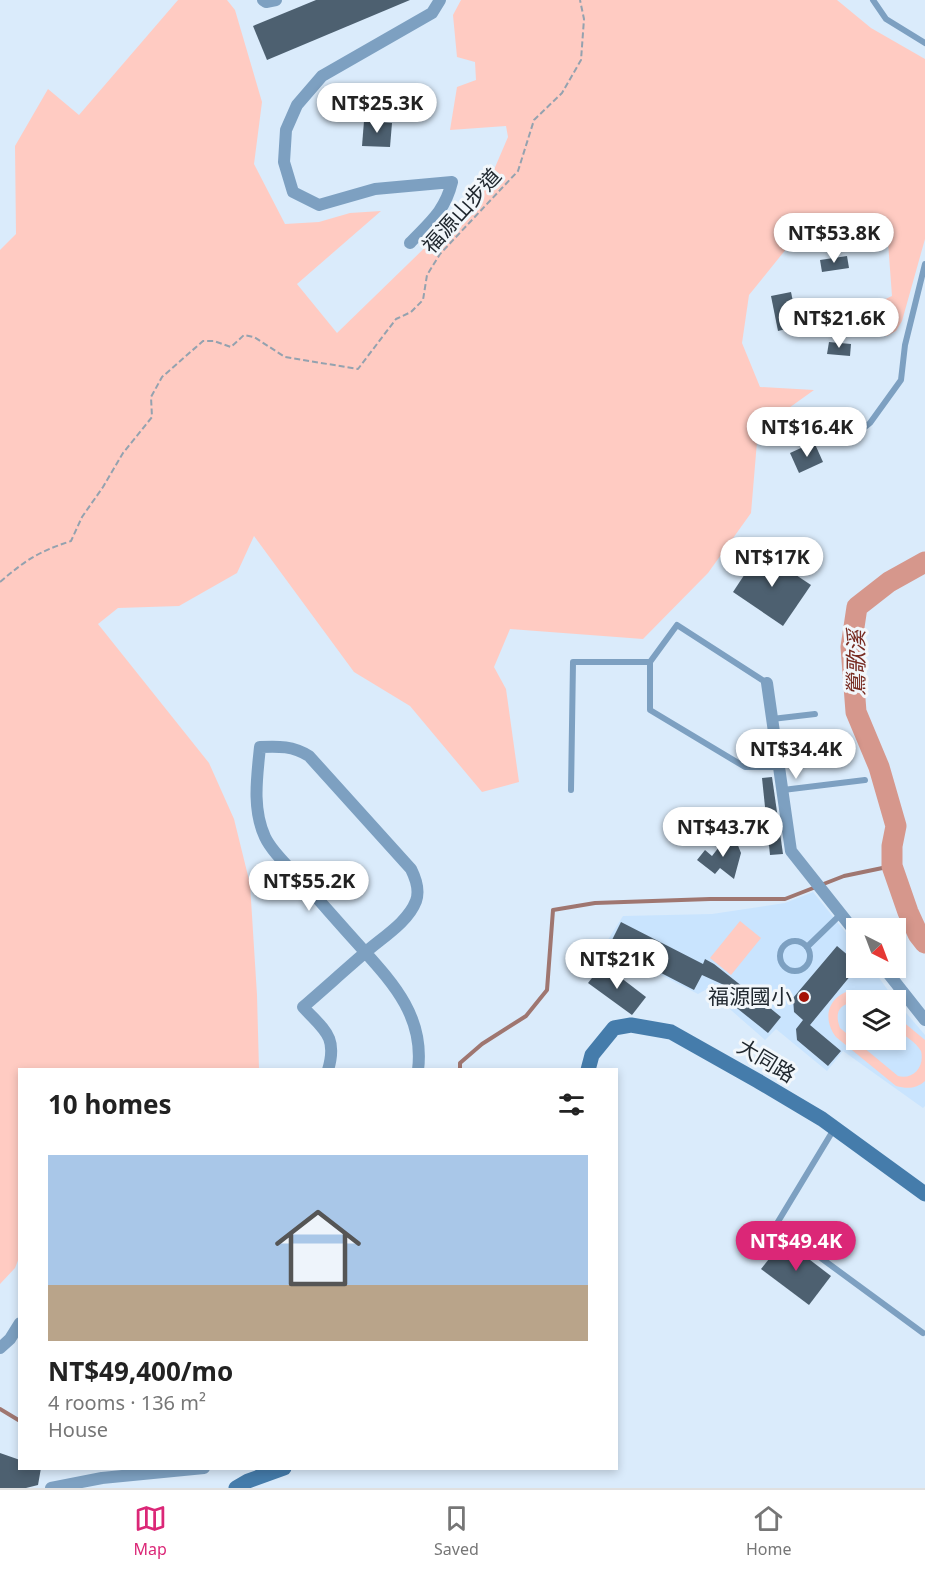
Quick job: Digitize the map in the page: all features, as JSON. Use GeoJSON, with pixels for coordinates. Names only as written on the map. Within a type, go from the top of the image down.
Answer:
{"type":"FeatureCollection","features":[{"type":"Feature","properties":{"kind":"street"},"geometry":{"type":"LineString","coordinates":[[263,0],[266,2],[276,0]]}},
{"type":"Feature","properties":{"kind":"street"},"geometry":{"type":"LineString","coordinates":[[410,243],[448,200],[452,182],[375,189],[319,205],[293,192],[284,162],[286,130],[297,105],[322,76],[432,13],[440,0]]}},
{"type":"Feature","properties":{"kind":"street"},"geometry":{"type":"LineString","coordinates":[[767,683],[791,850],[846,920]]}},
{"type":"Feature","properties":{"kind":"street"},"geometry":{"type":"LineString","coordinates":[[328,1068],[332,1043],[328,1035],[303,1007],[365,952],[402,920],[411,910],[417,899],[415,877],[411,869],[309,756],[298,749],[285,746],[260,747],[256,786],[258,814],[265,838],[365,952],[394,984],[408,1009],[417,1033],[418,1068]]}},
{"type":"Feature","properties":{"kind":"street"},"geometry":{"type":"LineString","coordinates":[[892,978],[925,1020]]}},
{"type":"Feature","properties":{"kind":"street","name":"大同路"},"geometry":{"type":"LineString","coordinates":[[589,1068],[592,1055],[614,1028],[631,1025],[671,1032],[758,1080],[834,1129],[925,1194]]}},
{"type":"Feature","properties":{"kind":"street"},"geometry":{"type":"LineString","coordinates":[[0,1348],[10,1339],[18,1326]]}},
{"type":"Feature","properties":{"kind":"street"},"geometry":{"type":"LineString","coordinates":[[51,1488],[102,1478],[184,1470]]}},
{"type":"Feature","properties":{"kind":"street"},"geometry":{"type":"LineString","coordinates":[[236,1488],[278,1470]]}},
{"type":"Feature","properties":{"kind":"lane"},"geometry":{"type":"LineString","coordinates":[[873,0],[886,19],[925,44]]}},
{"type":"Feature","properties":{"kind":"lane"},"geometry":{"type":"LineString","coordinates":[[828,429],[855,435],[870,423],[901,380],[905,345],[925,264]]}},
{"type":"Feature","properties":{"kind":"lane"},"geometry":{"type":"LineString","coordinates":[[767,683],[677,625],[650,662],[650,710],[745,767],[779,767]]}},
{"type":"Feature","properties":{"kind":"lane"},"geometry":{"type":"LineString","coordinates":[[571,790],[573,662],[650,662]]}},
{"type":"Feature","properties":{"kind":"lane"},"geometry":{"type":"LineString","coordinates":[[772,719],[815,714]]}},
{"type":"Feature","properties":{"kind":"lane"},"geometry":{"type":"LineString","coordinates":[[782,790],[865,780]]}},
{"type":"Feature","properties":{"kind":"lane"},"geometry":{"type":"LineString","coordinates":[[807,947],[841,914]]}},
{"type":"Feature","properties":{"kind":"lane"},"geometry":{"type":"LineString","coordinates":[[794,941],[807,947],[810,957],[807,966],[798,971],[784,967],[780,953],[785,945],[794,941]]}},
{"type":"Feature","properties":{"kind":"lane"},"geometry":{"type":"LineString","coordinates":[[834,1129],[776,1225],[923,1334]]}},
{"type":"Feature","properties":{"kind":"path","name":"福源山步道"},"geometry":{"type":"LineString","coordinates":[[0,582],[29,558],[43,550],[71,541],[82,517],[104,487],[123,453],[152,417],[151,397],[162,378],[203,341],[214,341],[231,347],[244,335],[254,337],[285,357],[358,369],[396,319],[411,312],[423,300],[427,275],[440,254],[518,171],[534,120],[562,93],[581,60],[584,19],[580,0]]}},
{"type":"Feature","properties":{"kind":"shaded area"},"geometry":{"type":"Polygon","coordinates":[[[178,0],[227,0],[235,10],[262,102],[254,164],[285,224],[319,222],[350,213],[381,211],[297,284],[337,333],[443,230],[490,179],[508,137],[506,126],[450,130],[457,87],[476,80],[475,62],[457,57],[453,15],[461,0],[837,0],[871,28],[925,59],[925,239],[902,321],[896,331],[887,336],[878,331],[871,317],[874,308],[881,301],[892,296],[888,242],[795,238],[749,295],[742,343],[760,387],[814,390],[758,430],[751,513],[708,573],[643,639],[510,629],[494,667],[506,689],[519,782],[482,792],[410,706],[354,672],[254,536],[237,573],[179,606],[118,608],[98,624],[209,763],[234,819],[250,884],[259,1068],[18,1068],[18,1260],[15,1268],[0,1284],[0,250],[16,234],[15,146],[48,89],[79,115],[178,0]]]}},
{"type":"Feature","properties":{"kind":"shaded area","name":"福源國小"},"geometry":{"type":"Polygon","coordinates":[[[813,892],[846,933],[846,978],[879,978],[888,990],[846,990],[846,1050],[906,1050],[906,1013],[925,1035],[925,1106],[923,1108],[843,1051],[827,1071],[776,1029],[765,1040],[707,989],[698,994],[604,946],[623,916],[712,914],[785,903],[813,892]]]}},
{"type":"Feature","properties":{"kind":"shaded area"},"geometry":{"type":"Polygon","coordinates":[[[740,921],[761,938],[731,975],[710,958],[740,921]]]}},
{"type":"Feature","properties":{"kind":"shaded area"},"geometry":{"type":"Polygon","coordinates":[[[845,993],[846,1004],[839,1012],[838,1019],[840,1028],[846,1033],[846,1045],[831,1029],[828,1015],[833,1002],[845,993]]]}},
{"type":"Feature","properties":{"kind":"shaded area"},"geometry":{"type":"Polygon","coordinates":[[[906,1024],[925,1040],[925,1081],[911,1088],[896,1086],[852,1050],[867,1050],[898,1076],[913,1074],[917,1071],[922,1057],[919,1048],[906,1036],[906,1024]]]}},
{"type":"Feature","properties":{"kind":"building"},"geometry":{"type":"Polygon","coordinates":[[[316,0],[410,0],[267,60],[253,26],[316,0]]]}},
{"type":"Feature","properties":{"kind":"building"},"geometry":{"type":"Polygon","coordinates":[[[364,121],[392,123],[390,147],[362,146],[364,121]]]}},
{"type":"Feature","properties":{"kind":"building"},"geometry":{"type":"Polygon","coordinates":[[[847,256],[849,268],[822,272],[820,260],[847,256]]]}},
{"type":"Feature","properties":{"kind":"building"},"geometry":{"type":"Polygon","coordinates":[[[791,292],[798,326],[778,331],[771,296],[791,292]]]}},
{"type":"Feature","properties":{"kind":"building"},"geometry":{"type":"Polygon","coordinates":[[[829,342],[851,344],[850,356],[827,354],[829,342]]]}},
{"type":"Feature","properties":{"kind":"building"},"geometry":{"type":"Polygon","coordinates":[[[814,442],[823,462],[799,473],[790,453],[814,442]]]}},
{"type":"Feature","properties":{"kind":"building"},"geometry":{"type":"Polygon","coordinates":[[[760,551],[811,585],[783,626],[733,592],[760,551]]]}},
{"type":"Feature","properties":{"kind":"building"},"geometry":{"type":"Polygon","coordinates":[[[772,777],[783,854],[770,855],[762,778],[772,777]]]}},
{"type":"Feature","properties":{"kind":"building"},"geometry":{"type":"Polygon","coordinates":[[[726,838],[731,842],[735,838],[741,853],[734,879],[720,868],[715,874],[697,860],[705,850],[712,856],[726,838]]]}},
{"type":"Feature","properties":{"kind":"building"},"geometry":{"type":"Polygon","coordinates":[[[621,922],[703,964],[705,959],[714,964],[752,994],[755,990],[767,1000],[764,1003],[781,1017],[768,1033],[718,993],[724,985],[702,975],[694,990],[609,946],[621,922]]]}},
{"type":"Feature","properties":{"kind":"building"},"geometry":{"type":"Polygon","coordinates":[[[837,946],[846,954],[846,978],[849,978],[810,1025],[841,1051],[828,1066],[797,1040],[796,1029],[803,1020],[794,1012],[793,998],[837,946]]]}},
{"type":"Feature","properties":{"kind":"building"},"geometry":{"type":"Polygon","coordinates":[[[603,964],[646,997],[632,1015],[588,983],[603,964]]]}},
{"type":"Feature","properties":{"kind":"building"},"geometry":{"type":"Polygon","coordinates":[[[784,1240],[831,1276],[809,1305],[761,1269],[784,1240]]]}},
{"type":"Feature","properties":{"kind":"building"},"geometry":{"type":"Polygon","coordinates":[[[0,1453],[18,1459],[18,1470],[41,1470],[38,1485],[26,1488],[0,1488],[0,1453]]]}},
{"type":"Feature","properties":{"kind":"waterway","name":"鶯歌溪"},"geometry":{"type":"LineString","coordinates":[[925,562],[889,582],[857,607],[851,647],[856,712],[879,767],[896,826],[892,846],[892,866],[908,912],[918,934],[925,943]]}},
{"type":"Feature","properties":{"kind":"waterway"},"geometry":{"type":"LineString","coordinates":[[460,1068],[460,1063],[482,1044],[526,1016],[547,990],[553,910],[595,903],[785,899],[844,876],[892,866]]}},
{"type":"Feature","properties":{"kind":"waterway"},"geometry":{"type":"LineString","coordinates":[[0,1409],[18,1420]]}},
{"type":"Feature","properties":{"kind":"place","name":"福源國小"},"geometry":{"type":"Point","coordinates":[804,997]}}]}
